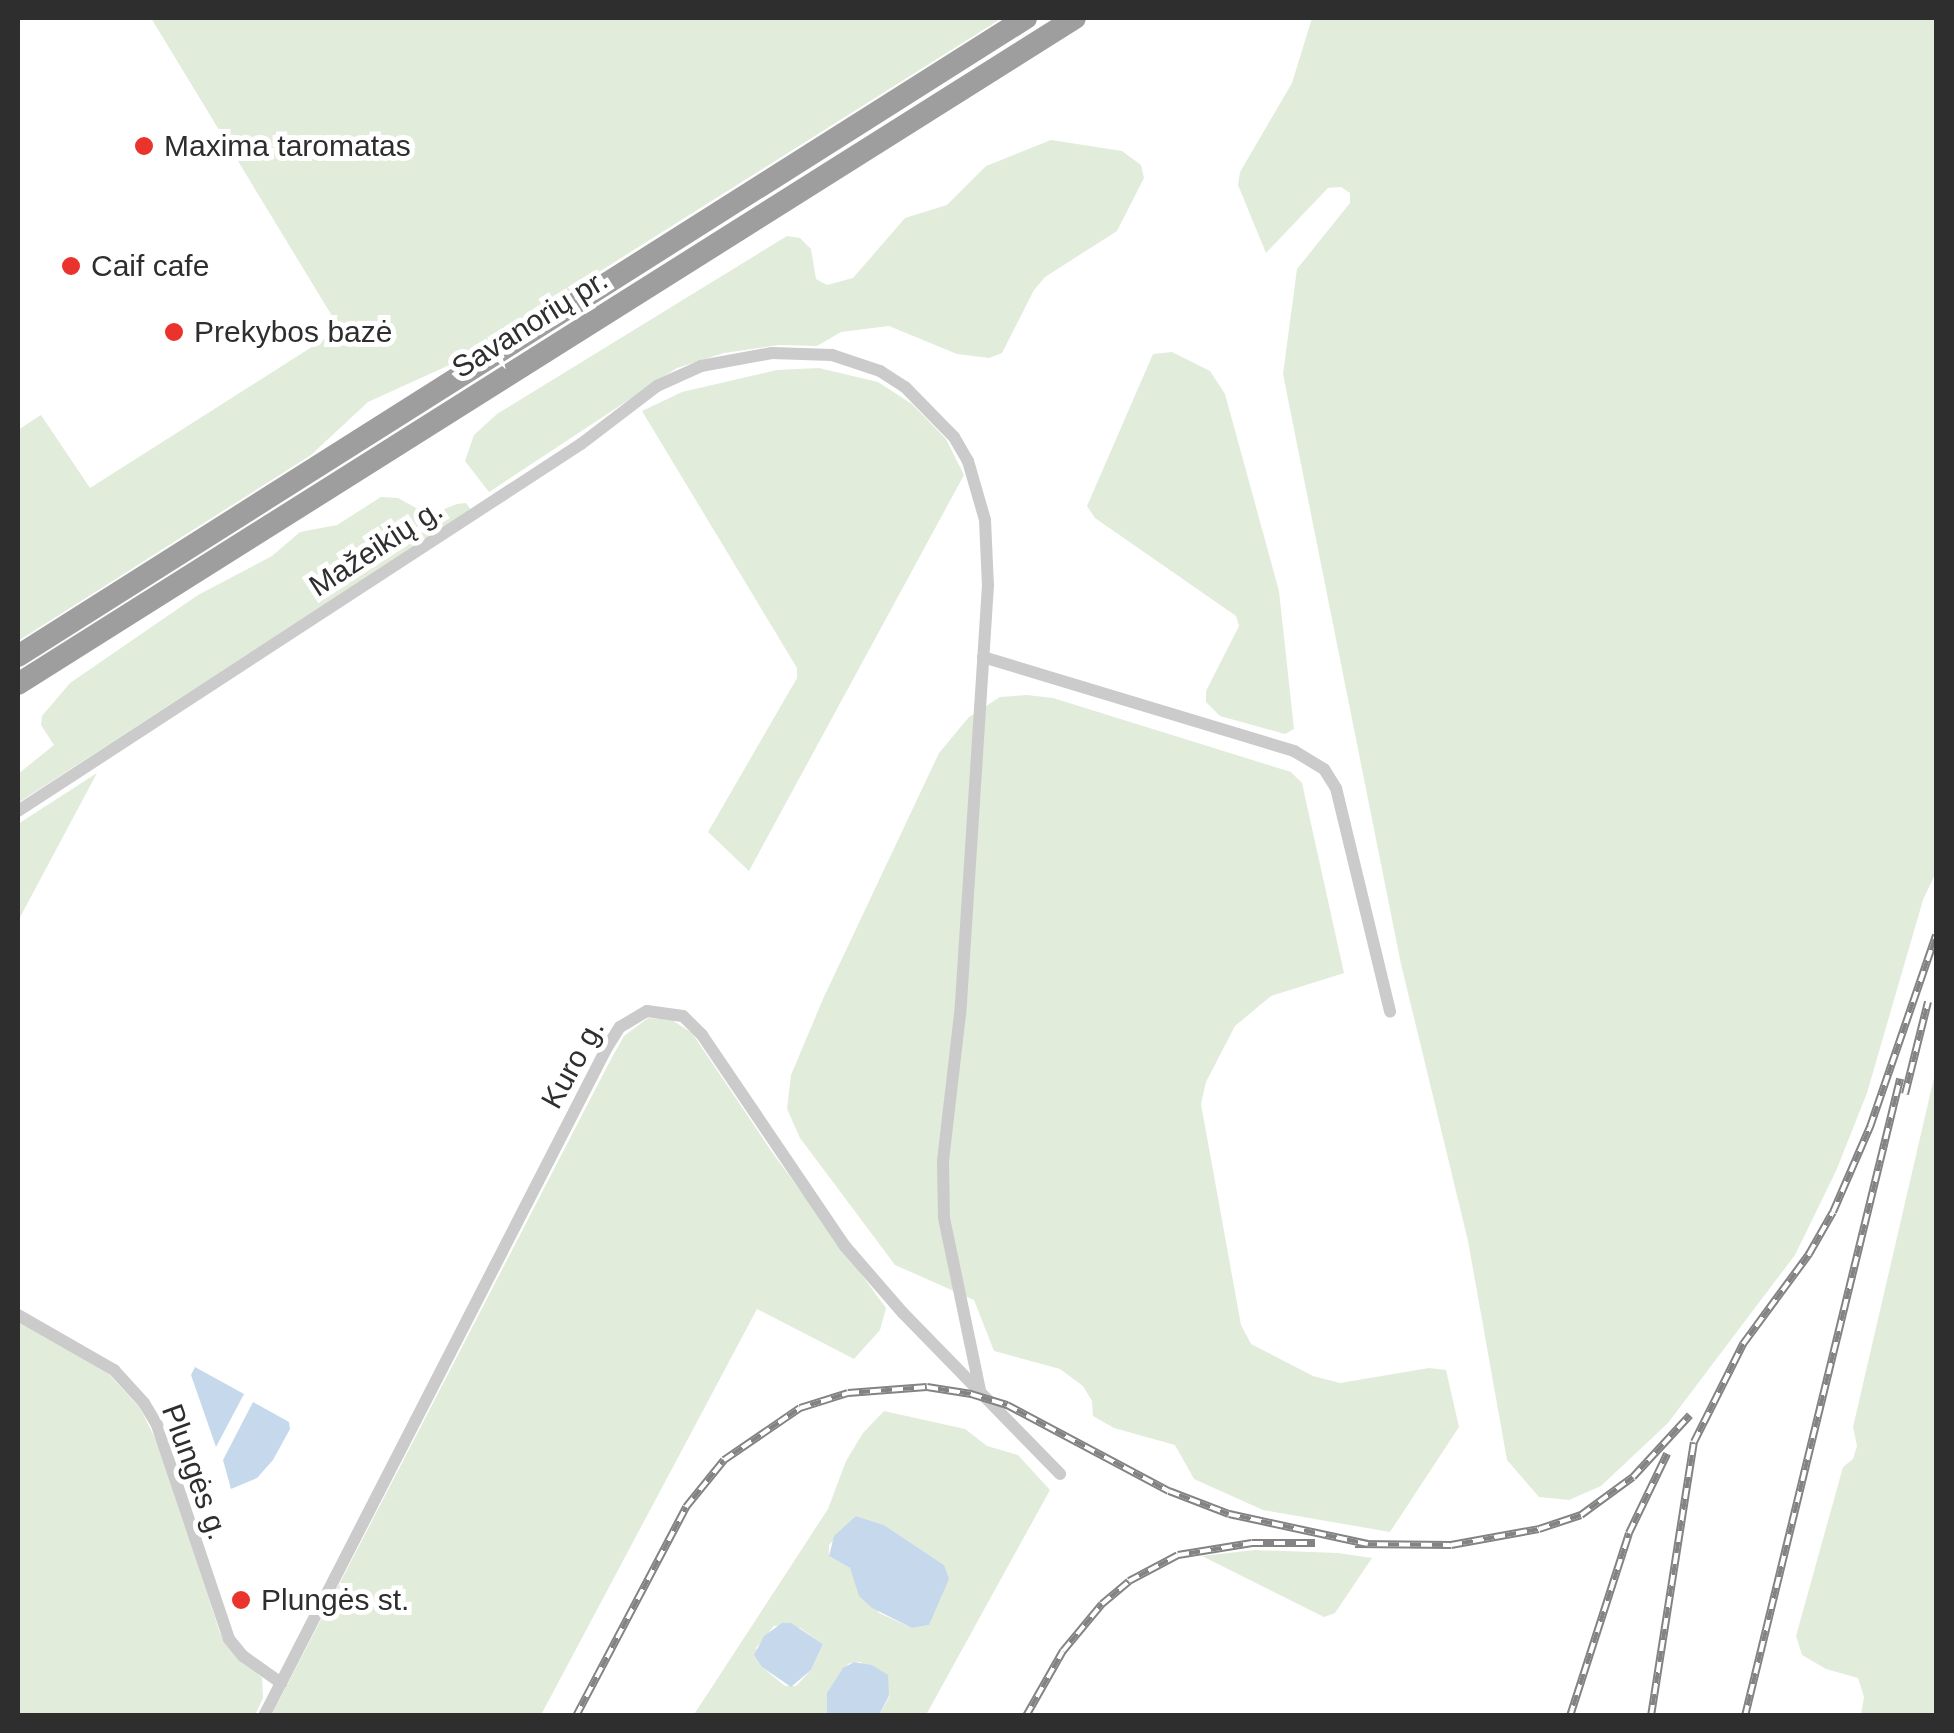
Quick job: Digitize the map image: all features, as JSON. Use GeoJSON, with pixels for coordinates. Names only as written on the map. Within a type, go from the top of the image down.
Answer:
{"type":"FeatureCollection","features":[{"type":"Feature","properties":{"kind":"highway","name":"Savanorių pr."},"geometry":{"type":"LineString","coordinates":[[18,656],[1026,18]]}},
{"type":"Feature","properties":{"kind":"highway","name":"Savanorių pr."},"geometry":{"type":"LineString","coordinates":[[18,684],[1075,18]]}},
{"type":"Feature","properties":{"kind":"street","name":"Mažeikių g."},"geometry":{"type":"LineString","coordinates":[[18,811],[581,444],[658,386],[701,366],[772,354],[832,356],[880,371],[905,386],[954,437],[968,461],[985,520],[988,584],[960,1014],[943,1162],[944,1218],[980,1390]]}},
{"type":"Feature","properties":{"kind":"street"},"geometry":{"type":"LineString","coordinates":[[983,657],[1294,751],[1324,769],[1336,788],[1390,1012]]}},
{"type":"Feature","properties":{"kind":"street","name":"Kuro g."},"geometry":{"type":"LineString","coordinates":[[264,1716],[606,1050],[632,1016],[665,1010],[683,1016],[702,1035],[844,1245],[902,1314],[1060,1474]]}},
{"type":"Feature","properties":{"kind":"street","name":"Plungės g."},"geometry":{"type":"LineString","coordinates":[[18,1315],[114,1370],[144,1403],[156,1425],[229,1639],[242,1656],[281,1684]]}},
{"type":"Feature","properties":{"kind":"green space"},"geometry":{"type":"Polygon","coordinates":[[[151,18],[1002,18],[456,362],[368,402],[311,455],[18,641],[18,430],[41,415],[90,488],[340,329],[151,18]]]}},
{"type":"Feature","properties":{"kind":"green space"},"geometry":{"type":"Polygon","coordinates":[[[1312,18],[1936,18],[1936,872],[1923,900],[1867,1093],[1836,1171],[1795,1255],[1668,1423],[1601,1486],[1569,1500],[1539,1497],[1507,1460],[1468,1241],[1401,964],[1283,374],[1297,269],[1350,203],[1350,193],[1341,187],[1328,188],[1266,253],[1238,185],[1240,172],[1292,83],[1312,18]]]}},
{"type":"Feature","properties":{"kind":"green space"},"geometry":{"type":"Polygon","coordinates":[[[1051,140],[1122,151],[1141,165],[1144,178],[1117,231],[1045,277],[1034,290],[1002,353],[989,358],[957,354],[889,326],[841,332],[817,346],[779,345],[724,353],[677,368],[489,492],[465,461],[474,435],[497,414],[787,236],[800,238],[811,249],[816,279],[827,285],[853,278],[905,218],[947,205],[986,166],[1051,140]]]}},
{"type":"Feature","properties":{"kind":"green space"},"geometry":{"type":"Polygon","coordinates":[[[1172,352],[1210,371],[1225,394],[1279,591],[1294,729],[1285,734],[1220,716],[1206,702],[1206,691],[1239,626],[1236,616],[1095,518],[1087,506],[1153,354],[1172,352]]]}},
{"type":"Feature","properties":{"kind":"green space"},"geometry":{"type":"Polygon","coordinates":[[[819,368],[878,382],[912,404],[946,439],[964,475],[749,871],[708,832],[797,678],[797,668],[642,411],[682,392],[777,370],[819,368]]]}},
{"type":"Feature","properties":{"kind":"green space"},"geometry":{"type":"Polygon","coordinates":[[[381,497],[398,498],[429,515],[457,504],[466,503],[471,510],[18,803],[18,774],[54,745],[41,725],[42,716],[70,683],[198,595],[272,556],[300,532],[337,525],[381,497]]]}},
{"type":"Feature","properties":{"kind":"green space"},"geometry":{"type":"Polygon","coordinates":[[[1000,697],[1053,698],[1291,772],[1302,783],[1344,973],[1271,996],[1235,1026],[1206,1082],[1201,1104],[1241,1325],[1251,1344],[1313,1376],[1340,1383],[1429,1368],[1446,1370],[1459,1427],[1390,1532],[1263,1510],[1194,1479],[1175,1445],[1114,1428],[1093,1416],[1092,1401],[1083,1386],[1060,1369],[994,1351],[974,1300],[895,1265],[800,1138],[787,1109],[791,1075],[823,999],[939,753],[969,717],[1000,697]]]}},
{"type":"Feature","properties":{"kind":"green space"},"geometry":{"type":"Polygon","coordinates":[[[97,773],[18,921],[18,824],[97,773]]]}},
{"type":"Feature","properties":{"kind":"green space"},"geometry":{"type":"Polygon","coordinates":[[[648,1018],[672,1020],[692,1033],[772,1152],[886,1308],[880,1330],[854,1359],[757,1309],[541,1715],[271,1716],[610,1061],[624,1036],[648,1018]]]}},
{"type":"Feature","properties":{"kind":"green space"},"geometry":{"type":"Polygon","coordinates":[[[1936,1069],[1936,1715],[1861,1715],[1864,1697],[1858,1678],[1826,1669],[1802,1655],[1796,1636],[1843,1467],[1853,1459],[1857,1446],[1853,1427],[1936,1069]]]}},
{"type":"Feature","properties":{"kind":"green space"},"geometry":{"type":"Polygon","coordinates":[[[18,1321],[107,1372],[140,1408],[163,1454],[220,1633],[230,1649],[262,1678],[263,1698],[255,1715],[18,1715],[18,1321]]]}},
{"type":"Feature","properties":{"kind":"green space"},"geometry":{"type":"Polygon","coordinates":[[[884,1411],[965,1429],[987,1446],[1018,1455],[1050,1490],[926,1715],[879,1715],[890,1696],[861,1662],[854,1662],[848,1664],[827,1715],[693,1716],[828,1509],[846,1461],[863,1433],[884,1411]],[[856,1516],[829,1545],[829,1556],[850,1568],[879,1613],[912,1628],[928,1625],[944,1565],[884,1525],[856,1516]],[[774,1626],[756,1648],[762,1667],[785,1686],[796,1686],[811,1670],[823,1644],[800,1628],[774,1626]]]}},
{"type":"Feature","properties":{"kind":"green space"},"geometry":{"type":"Polygon","coordinates":[[[1254,1550],[1372,1558],[1335,1613],[1324,1617],[1202,1556],[1254,1550]]]}},
{"type":"Feature","properties":{"kind":"water"},"geometry":{"type":"Polygon","coordinates":[[[195,1367],[244,1394],[216,1447],[191,1375],[195,1367]]]}},
{"type":"Feature","properties":{"kind":"water"},"geometry":{"type":"Polygon","coordinates":[[[253,1402],[289,1422],[290,1429],[273,1460],[257,1478],[231,1489],[223,1460],[253,1402]]]}},
{"type":"Feature","properties":{"kind":"water"},"geometry":{"type":"Polygon","coordinates":[[[856,1516],[884,1525],[944,1565],[949,1579],[929,1625],[912,1628],[872,1608],[859,1596],[850,1568],[829,1556],[834,1536],[856,1516]]]}},
{"type":"Feature","properties":{"kind":"water"},"geometry":{"type":"Polygon","coordinates":[[[782,1623],[791,1623],[823,1644],[811,1670],[791,1687],[762,1667],[754,1655],[764,1636],[782,1623]]]}},
{"type":"Feature","properties":{"kind":"water"},"geometry":{"type":"Polygon","coordinates":[[[854,1662],[872,1665],[888,1675],[889,1696],[879,1715],[827,1715],[827,1693],[843,1668],[854,1662]]]}},
{"type":"Feature","properties":{"kind":"railway"},"geometry":{"type":"LineString","coordinates":[[1651,1716],[1694,1442],[1743,1344],[1809,1254],[1833,1212],[1870,1127],[1936,935]]}},
{"type":"Feature","properties":{"kind":"railway"},"geometry":{"type":"LineString","coordinates":[[1905,1094],[1928,1002]]}},
{"type":"Feature","properties":{"kind":"railway"},"geometry":{"type":"LineString","coordinates":[[1745,1716],[1900,1079]]}},
{"type":"Feature","properties":{"kind":"railway"},"geometry":{"type":"LineString","coordinates":[[576,1716],[686,1507],[724,1460],[800,1408],[848,1393],[927,1387],[971,1394],[1007,1405],[1169,1491],[1229,1514],[1368,1544]]}},
{"type":"Feature","properties":{"kind":"railway"},"geometry":{"type":"LineString","coordinates":[[1355,1544],[1451,1545],[1539,1529],[1581,1515],[1633,1477],[1690,1415]]}},
{"type":"Feature","properties":{"kind":"railway"},"geometry":{"type":"LineString","coordinates":[[1570,1716],[1629,1533],[1667,1454]]}},
{"type":"Feature","properties":{"kind":"railway"},"geometry":{"type":"LineString","coordinates":[[1026,1716],[1063,1651],[1102,1604],[1129,1581],[1178,1555],[1252,1543],[1315,1543]]}},
{"type":"Feature","properties":{"kind":"place","name":"Maxima taromatas"},"geometry":{"type":"Point","coordinates":[144,146]}},
{"type":"Feature","properties":{"kind":"place","name":"Caif cafe"},"geometry":{"type":"Point","coordinates":[71,266]}},
{"type":"Feature","properties":{"kind":"place","name":"Prekybos bazė"},"geometry":{"type":"Point","coordinates":[174,332]}},
{"type":"Feature","properties":{"kind":"place","name":"Plungės st."},"geometry":{"type":"Point","coordinates":[241,1600]}}]}
